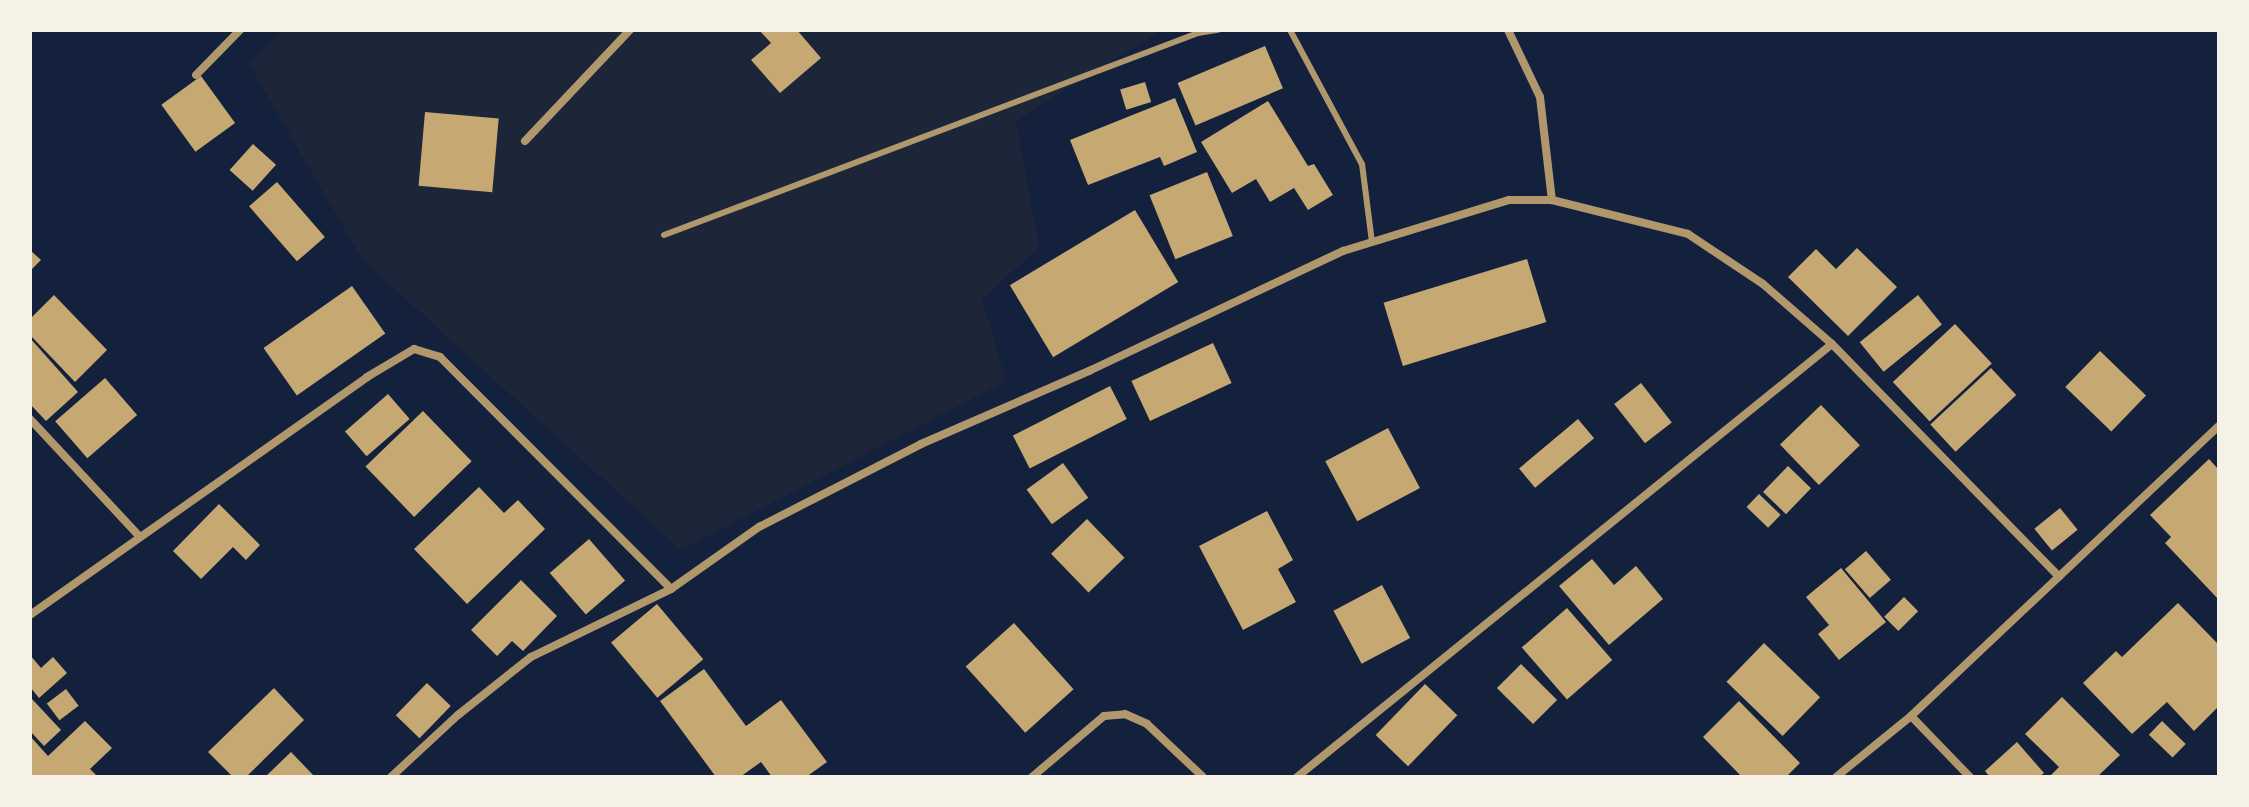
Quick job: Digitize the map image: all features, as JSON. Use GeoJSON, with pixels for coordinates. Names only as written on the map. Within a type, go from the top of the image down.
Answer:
{"type":"FeatureCollection","features":[{"type":"Feature","properties":{"kind":"street"},"geometry":{"type":"LineString","coordinates":[[196,75],[240,30]]}},
{"type":"Feature","properties":{"kind":"street"},"geometry":{"type":"LineString","coordinates":[[525,141],[630,30]]}},
{"type":"Feature","properties":{"kind":"street"},"geometry":{"type":"LineString","coordinates":[[1508,30],[1540,97],[1552,200]]}},
{"type":"Feature","properties":{"kind":"street"},"geometry":{"type":"LineString","coordinates":[[391,777],[458,715],[531,657],[671,589],[759,527],[921,444],[1091,370],[1343,251],[1509,200],[1552,200],[1688,234],[1763,284],[1832,344],[2059,577]]}},
{"type":"Feature","properties":{"kind":"street"},"geometry":{"type":"LineString","coordinates":[[1297,777],[1832,344]]}},
{"type":"Feature","properties":{"kind":"street"},"geometry":{"type":"LineString","coordinates":[[30,615],[367,377],[414,349],[440,357],[671,589]]}},
{"type":"Feature","properties":{"kind":"street"},"geometry":{"type":"LineString","coordinates":[[30,419],[140,537]]}},
{"type":"Feature","properties":{"kind":"street"},"geometry":{"type":"LineString","coordinates":[[1836,777],[1911,716],[2219,426]]}},
{"type":"Feature","properties":{"kind":"street"},"geometry":{"type":"LineString","coordinates":[[1032,777],[1104,716],[1125,714],[1147,724],[1203,777]]}},
{"type":"Feature","properties":{"kind":"street"},"geometry":{"type":"LineString","coordinates":[[1911,716],[1970,777]]}},
{"type":"Feature","properties":{"kind":"lane"},"geometry":{"type":"LineString","coordinates":[[664,235],[1198,33],[1218,30]]}},
{"type":"Feature","properties":{"kind":"lane"},"geometry":{"type":"LineString","coordinates":[[1290,30],[1362,164],[1372,242]]}},
{"type":"Feature","properties":{"kind":"shaded area"},"geometry":{"type":"Polygon","coordinates":[[[282,30],[1161,30],[1016,121],[1039,247],[982,300],[1006,381],[681,550],[362,259],[249,64],[282,30]]]}},
{"type":"Feature","properties":{"kind":"building"},"geometry":{"type":"Polygon","coordinates":[[[759,30],[797,30],[821,58],[780,93],[751,60],[771,43],[759,30]]]}},
{"type":"Feature","properties":{"kind":"building"},"geometry":{"type":"Polygon","coordinates":[[[1265,46],[1283,88],[1196,125],[1178,83],[1265,46]]]}},
{"type":"Feature","properties":{"kind":"building"},"geometry":{"type":"Polygon","coordinates":[[[201,76],[235,123],[195,152],[161,105],[201,76]]]}},
{"type":"Feature","properties":{"kind":"building"},"geometry":{"type":"Polygon","coordinates":[[[1145,82],[1151,102],[1126,110],[1120,90],[1145,82]]]}},
{"type":"Feature","properties":{"kind":"building"},"geometry":{"type":"Polygon","coordinates":[[[1175,98],[1197,152],[1164,166],[1160,157],[1088,185],[1070,140],[1175,98]]]}},
{"type":"Feature","properties":{"kind":"building"},"geometry":{"type":"Polygon","coordinates":[[[1268,101],[1308,166],[1314,164],[1333,195],[1308,210],[1294,188],[1270,202],[1256,179],[1232,193],[1201,142],[1268,101]]]}},
{"type":"Feature","properties":{"kind":"building"},"geometry":{"type":"Polygon","coordinates":[[[425,112],[499,118],[492,192],[419,186],[425,112]]]}},
{"type":"Feature","properties":{"kind":"building"},"geometry":{"type":"Polygon","coordinates":[[[253,144],[276,165],[253,191],[230,170],[253,144]]]}},
{"type":"Feature","properties":{"kind":"building"},"geometry":{"type":"Polygon","coordinates":[[[1207,172],[1233,236],[1175,259],[1150,195],[1207,172]]]}},
{"type":"Feature","properties":{"kind":"building"},"geometry":{"type":"Polygon","coordinates":[[[277,182],[325,237],[297,261],[249,206],[277,182]]]}},
{"type":"Feature","properties":{"kind":"building"},"geometry":{"type":"Polygon","coordinates":[[[1135,210],[1178,282],[1053,357],[1010,285],[1135,210]]]}},
{"type":"Feature","properties":{"kind":"building"},"geometry":{"type":"Polygon","coordinates":[[[1857,248],[1897,287],[1848,336],[1788,277],[1816,249],[1836,269],[1857,248]]]}},
{"type":"Feature","properties":{"kind":"building"},"geometry":{"type":"Polygon","coordinates":[[[30,250],[41,260],[30,271],[30,250]]]}},
{"type":"Feature","properties":{"kind":"building"},"geometry":{"type":"Polygon","coordinates":[[[1527,259],[1546,322],[1403,366],[1384,303],[1527,259]]]}},
{"type":"Feature","properties":{"kind":"building"},"geometry":{"type":"Polygon","coordinates":[[[352,286],[385,334],[297,395],[264,348],[352,286]]]}},
{"type":"Feature","properties":{"kind":"building"},"geometry":{"type":"Polygon","coordinates":[[[54,295],[107,350],[75,382],[30,335],[30,319],[54,295]]]}},
{"type":"Feature","properties":{"kind":"building"},"geometry":{"type":"Polygon","coordinates":[[[1918,295],[1942,325],[1884,372],[1860,342],[1918,295]]]}},
{"type":"Feature","properties":{"kind":"building"},"geometry":{"type":"Polygon","coordinates":[[[1955,324],[1992,363],[1930,421],[1893,382],[1955,324]]]}},
{"type":"Feature","properties":{"kind":"building"},"geometry":{"type":"Polygon","coordinates":[[[30,338],[78,392],[46,421],[30,404],[30,338]]]}},
{"type":"Feature","properties":{"kind":"building"},"geometry":{"type":"Polygon","coordinates":[[[1213,343],[1232,383],[1150,421],[1131,381],[1213,343]]]}},
{"type":"Feature","properties":{"kind":"building"},"geometry":{"type":"Polygon","coordinates":[[[2100,351],[2146,395],[2111,431],[2065,387],[2100,351]]]}},
{"type":"Feature","properties":{"kind":"building"},"geometry":{"type":"Polygon","coordinates":[[[1991,368],[2016,395],[1956,452],[1930,425],[1991,368]]]}},
{"type":"Feature","properties":{"kind":"building"},"geometry":{"type":"Polygon","coordinates":[[[105,378],[137,415],[87,458],[55,421],[105,378]]]}},
{"type":"Feature","properties":{"kind":"building"},"geometry":{"type":"Polygon","coordinates":[[[1641,383],[1672,422],[1645,443],[1614,404],[1641,383]]]}},
{"type":"Feature","properties":{"kind":"building"},"geometry":{"type":"Polygon","coordinates":[[[1110,386],[1127,419],[1030,468],[1013,435],[1110,386]]]}},
{"type":"Feature","properties":{"kind":"building"},"geometry":{"type":"Polygon","coordinates":[[[388,394],[410,419],[367,456],[345,431],[388,394]]]}},
{"type":"Feature","properties":{"kind":"building"},"geometry":{"type":"Polygon","coordinates":[[[1821,405],[1860,445],[1819,485],[1780,445],[1821,405]]]}},
{"type":"Feature","properties":{"kind":"building"},"geometry":{"type":"Polygon","coordinates":[[[423,411],[472,461],[414,517],[365,467],[423,411]]]}},
{"type":"Feature","properties":{"kind":"building"},"geometry":{"type":"Polygon","coordinates":[[[1578,419],[1594,438],[1535,488],[1519,468],[1578,419]]]}},
{"type":"Feature","properties":{"kind":"building"},"geometry":{"type":"Polygon","coordinates":[[[1388,428],[1420,488],[1357,521],[1325,461],[1388,428]]]}},
{"type":"Feature","properties":{"kind":"building"},"geometry":{"type":"Polygon","coordinates":[[[2209,459],[2219,470],[2219,600],[2165,543],[2171,537],[2150,515],[2209,459]]]}},
{"type":"Feature","properties":{"kind":"building"},"geometry":{"type":"Polygon","coordinates":[[[1063,463],[1088,498],[1052,524],[1027,489],[1063,463]]]}},
{"type":"Feature","properties":{"kind":"building"},"geometry":{"type":"Polygon","coordinates":[[[1788,466],[1811,488],[1786,514],[1763,492],[1788,466]]]}},
{"type":"Feature","properties":{"kind":"building"},"geometry":{"type":"Polygon","coordinates":[[[479,487],[504,513],[518,500],[545,529],[467,604],[414,549],[479,487]]]}},
{"type":"Feature","properties":{"kind":"building"},"geometry":{"type":"Polygon","coordinates":[[[1759,494],[1781,515],[1768,528],[1746,507],[1759,494]]]}},
{"type":"Feature","properties":{"kind":"building"},"geometry":{"type":"Polygon","coordinates":[[[219,504],[260,545],[246,560],[233,547],[201,579],[173,551],[219,504]]]}},
{"type":"Feature","properties":{"kind":"building"},"geometry":{"type":"Polygon","coordinates":[[[2060,508],[2078,530],[2052,551],[2034,529],[2060,508]]]}},
{"type":"Feature","properties":{"kind":"building"},"geometry":{"type":"Polygon","coordinates":[[[1267,511],[1293,560],[1278,569],[1296,602],[1243,630],[1199,546],[1267,511]]]}},
{"type":"Feature","properties":{"kind":"building"},"geometry":{"type":"Polygon","coordinates":[[[1087,519],[1125,558],[1089,593],[1051,554],[1087,519]]]}},
{"type":"Feature","properties":{"kind":"building"},"geometry":{"type":"Polygon","coordinates":[[[589,539],[625,581],[586,615],[550,573],[589,539]]]}},
{"type":"Feature","properties":{"kind":"building"},"geometry":{"type":"Polygon","coordinates":[[[1866,551],[1891,580],[1870,598],[1845,569],[1866,551]]]}},
{"type":"Feature","properties":{"kind":"building"},"geometry":{"type":"Polygon","coordinates":[[[1592,559],[1614,585],[1636,566],[1663,599],[1609,645],[1559,586],[1592,559]]]}},
{"type":"Feature","properties":{"kind":"building"},"geometry":{"type":"Polygon","coordinates":[[[1841,568],[1886,622],[1839,660],[1818,634],[1829,625],[1806,597],[1841,568]]]}},
{"type":"Feature","properties":{"kind":"building"},"geometry":{"type":"Polygon","coordinates":[[[521,580],[557,616],[523,651],[512,641],[497,656],[471,630],[521,580]]]}},
{"type":"Feature","properties":{"kind":"building"},"geometry":{"type":"Polygon","coordinates":[[[1382,585],[1410,638],[1362,664],[1333,611],[1382,585]]]}},
{"type":"Feature","properties":{"kind":"building"},"geometry":{"type":"Polygon","coordinates":[[[1904,597],[1918,611],[1898,631],[1884,617],[1904,597]]]}},
{"type":"Feature","properties":{"kind":"building"},"geometry":{"type":"Polygon","coordinates":[[[2178,603],[2219,645],[2219,706],[2194,731],[2167,702],[2132,734],[2083,683],[2116,651],[2122,657],[2178,603]]]}},
{"type":"Feature","properties":{"kind":"building"},"geometry":{"type":"Polygon","coordinates":[[[657,604],[703,659],[657,698],[611,643],[657,604]]]}},
{"type":"Feature","properties":{"kind":"building"},"geometry":{"type":"Polygon","coordinates":[[[1567,608],[1612,660],[1567,699],[1522,647],[1567,608]]]}},
{"type":"Feature","properties":{"kind":"building"},"geometry":{"type":"Polygon","coordinates":[[[1014,623],[1074,689],[1025,733],[966,666],[1014,623]]]}},
{"type":"Feature","properties":{"kind":"building"},"geometry":{"type":"Polygon","coordinates":[[[1764,643],[1820,697],[1783,736],[1726,682],[1764,643]]]}},
{"type":"Feature","properties":{"kind":"building"},"geometry":{"type":"Polygon","coordinates":[[[30,655],[41,668],[53,657],[67,673],[39,698],[30,687],[30,655]]]}},
{"type":"Feature","properties":{"kind":"building"},"geometry":{"type":"Polygon","coordinates":[[[1521,664],[1557,700],[1533,724],[1497,688],[1521,664]]]}},
{"type":"Feature","properties":{"kind":"building"},"geometry":{"type":"Polygon","coordinates":[[[704,669],[746,726],[781,700],[827,762],[806,777],[772,777],[761,762],[740,777],[716,777],[660,701],[704,669]]]}},
{"type":"Feature","properties":{"kind":"building"},"geometry":{"type":"Polygon","coordinates":[[[427,683],[451,706],[419,738],[396,715],[427,683]]]}},
{"type":"Feature","properties":{"kind":"building"},"geometry":{"type":"Polygon","coordinates":[[[1425,684],[1457,715],[1408,766],[1376,735],[1425,684]]]}},
{"type":"Feature","properties":{"kind":"building"},"geometry":{"type":"Polygon","coordinates":[[[274,688],[304,720],[246,777],[233,777],[208,752],[274,688]]]}},
{"type":"Feature","properties":{"kind":"building"},"geometry":{"type":"Polygon","coordinates":[[[66,689],[79,706],[59,720],[47,703],[66,689]]]}},
{"type":"Feature","properties":{"kind":"building"},"geometry":{"type":"Polygon","coordinates":[[[2062,697],[2120,755],[2097,777],[2049,777],[2059,767],[2025,734],[2062,697]]]}},
{"type":"Feature","properties":{"kind":"building"},"geometry":{"type":"Polygon","coordinates":[[[32,699],[61,730],[44,746],[30,731],[32,699]]]}},
{"type":"Feature","properties":{"kind":"building"},"geometry":{"type":"Polygon","coordinates":[[[1739,701],[1800,763],[1786,777],[1742,777],[1703,737],[1739,701]]]}},
{"type":"Feature","properties":{"kind":"building"},"geometry":{"type":"Polygon","coordinates":[[[85,721],[112,748],[90,769],[98,777],[30,777],[30,736],[48,756],[85,721]]]}},
{"type":"Feature","properties":{"kind":"building"},"geometry":{"type":"Polygon","coordinates":[[[2162,721],[2186,744],[2173,758],[2149,735],[2162,721]]]}},
{"type":"Feature","properties":{"kind":"building"},"geometry":{"type":"Polygon","coordinates":[[[2017,742],[2044,773],[2039,777],[1990,777],[1985,771],[2017,742]]]}},
{"type":"Feature","properties":{"kind":"building"},"geometry":{"type":"Polygon","coordinates":[[[291,752],[315,777],[265,777],[291,752]]]}}]}
